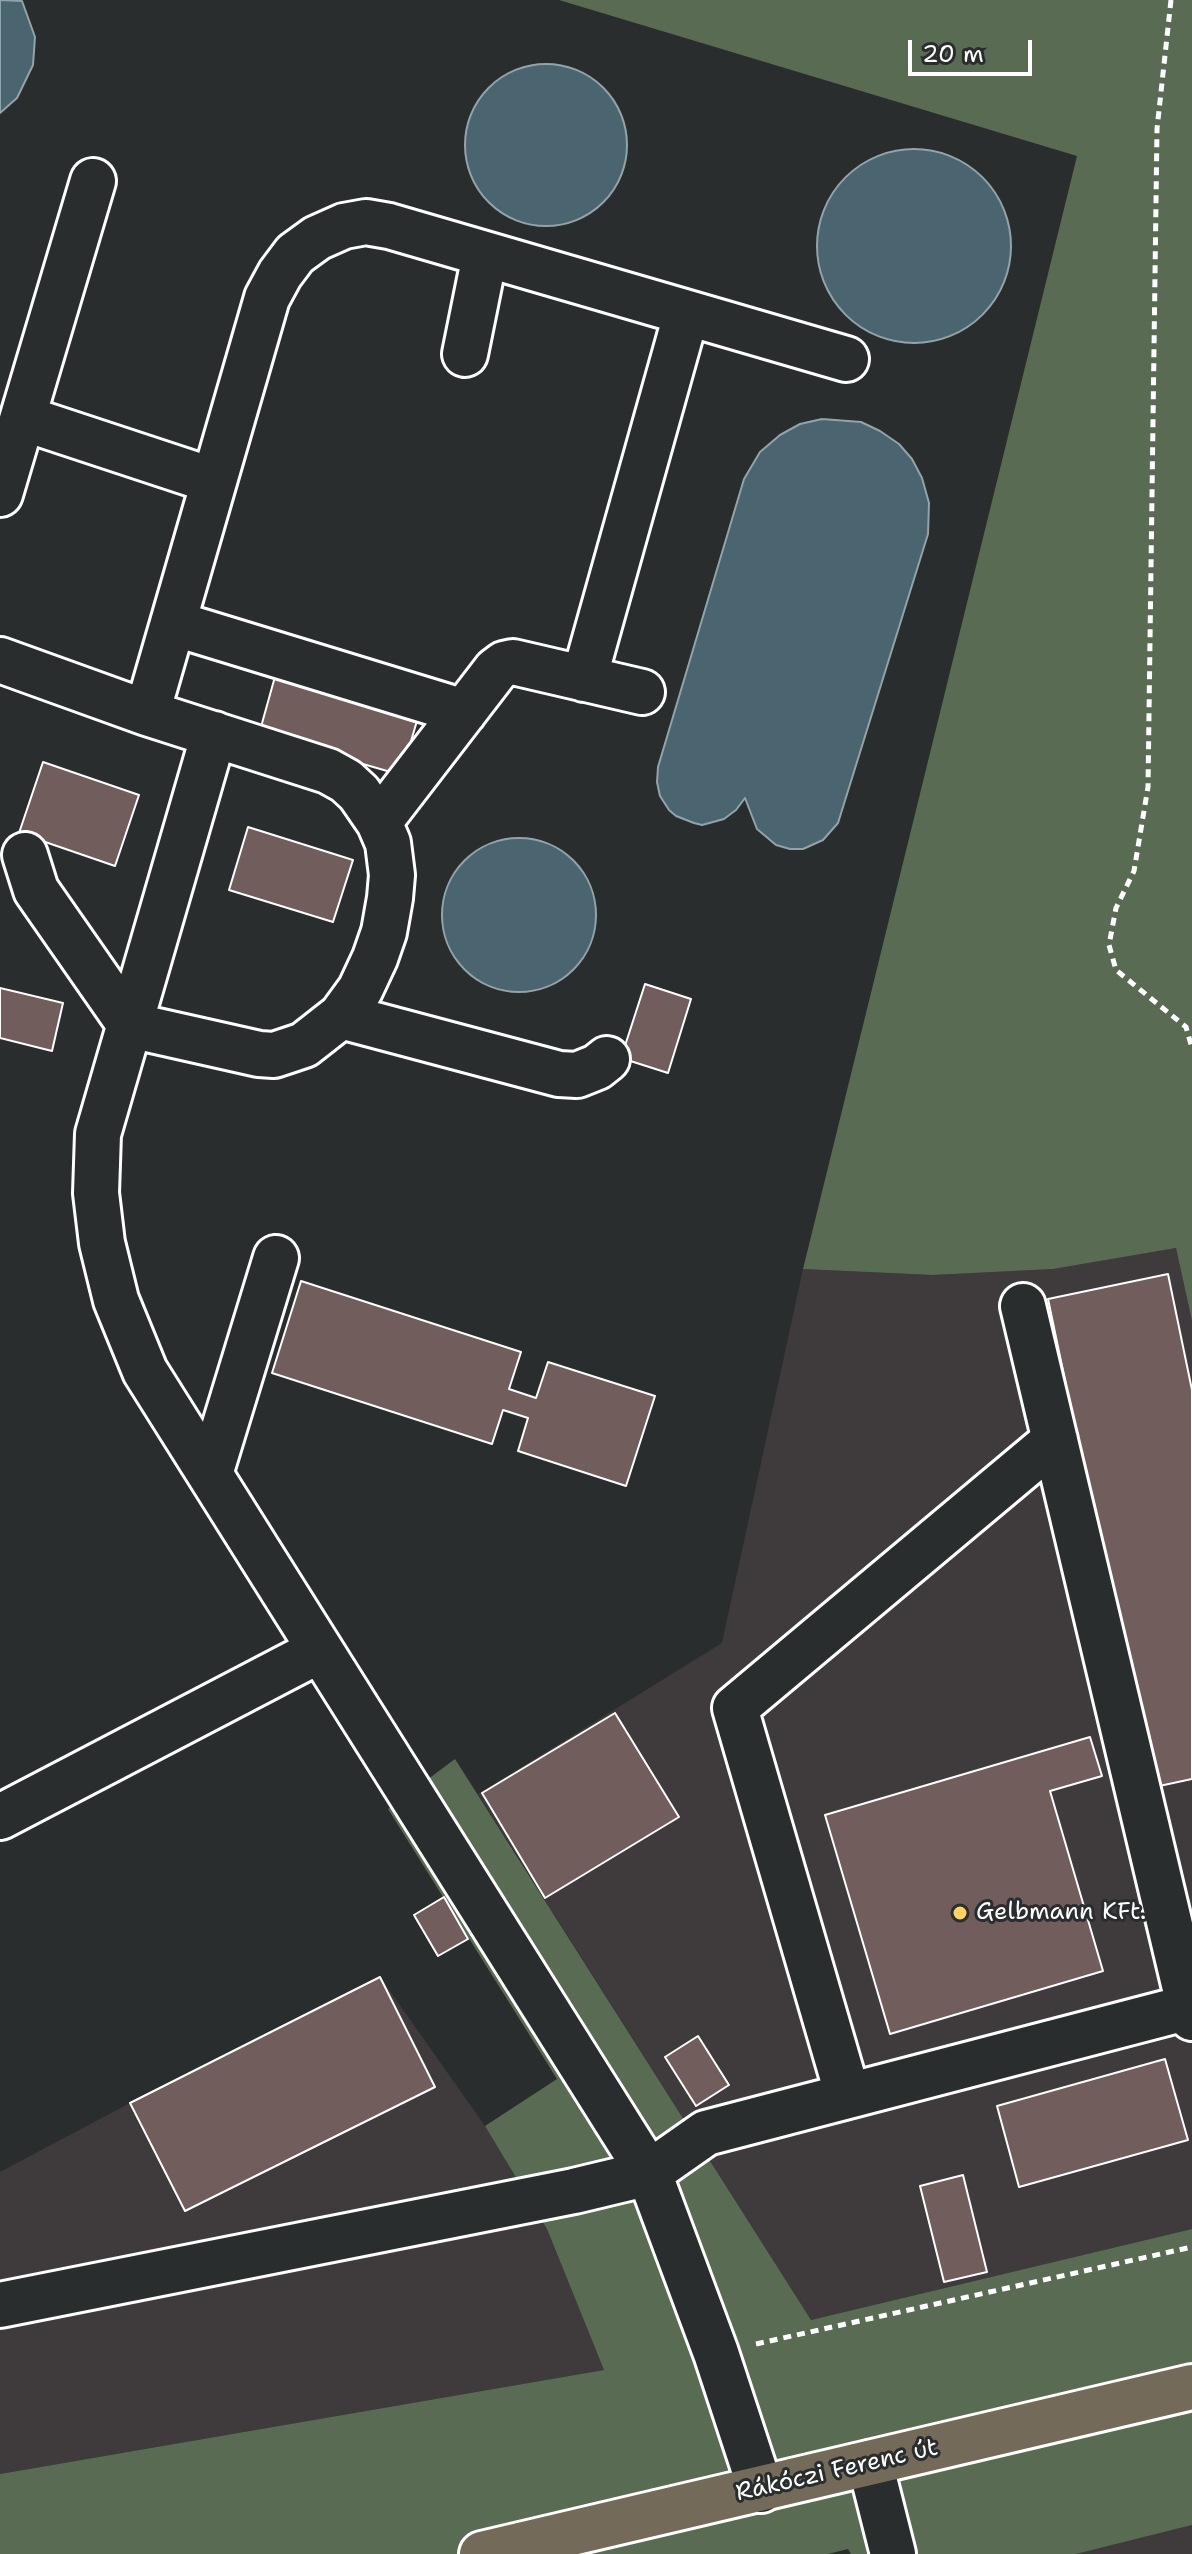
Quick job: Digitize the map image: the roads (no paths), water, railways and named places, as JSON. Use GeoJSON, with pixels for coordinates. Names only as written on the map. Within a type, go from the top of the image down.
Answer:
{"type":"FeatureCollection","features":[{"type":"Feature","properties":{"kind":"main road","name":"Rákóczi Ferenc út"},"geometry":{"type":"LineString","coordinates":[[482,2554],[1192,2387]]}},
{"type":"Feature","properties":{"kind":"lane"},"geometry":{"type":"LineString","coordinates":[[0,494],[93,181]]}},
{"type":"Feature","properties":{"kind":"lane"},"geometry":{"type":"LineString","coordinates":[[147,713],[267,298],[295,254],[317,238],[344,226],[366,222],[846,359]]}},
{"type":"Feature","properties":{"kind":"lane"},"geometry":{"type":"LineString","coordinates":[[465,354],[485,255]]}},
{"type":"Feature","properties":{"kind":"lane"},"geometry":{"type":"LineString","coordinates":[[584,679],[686,315]]}},
{"type":"Feature","properties":{"kind":"lane"},"geometry":{"type":"LineString","coordinates":[[23,418],[214,481]]}},
{"type":"Feature","properties":{"kind":"lane"},"geometry":{"type":"LineString","coordinates":[[173,623],[464,712]]}},
{"type":"Feature","properties":{"kind":"lane"},"geometry":{"type":"LineString","coordinates":[[0,660],[147,713],[328,771],[359,793],[379,822],[388,843],[392,875],[384,932],[360,990],[341,1016],[304,1045],[274,1055],[130,1025],[36,890],[25,855]]}},
{"type":"Feature","properties":{"kind":"lane"},"geometry":{"type":"LineString","coordinates":[[379,822],[496,670],[504,664],[513,662],[642,692]]}},
{"type":"Feature","properties":{"kind":"lane"},"geometry":{"type":"LineString","coordinates":[[214,734],[98,1134],[96,1193],[102,1243],[116,1300],[145,1371],[649,2173],[716,2353],[761,2490]]}},
{"type":"Feature","properties":{"kind":"lane"},"geometry":{"type":"LineString","coordinates":[[341,1016],[559,1074],[577,1075],[607,1059]]}},
{"type":"Feature","properties":{"kind":"lane"},"geometry":{"type":"LineString","coordinates":[[210,1474],[276,1258]]}},
{"type":"Feature","properties":{"kind":"lane"},"geometry":{"type":"LineString","coordinates":[[0,2305],[574,2191],[649,2173],[706,2133],[1191,2012],[1023,1306]]}},
{"type":"Feature","properties":{"kind":"lane"},"geometry":{"type":"LineString","coordinates":[[848,2096],[735,1708],[1055,1440]]}},
{"type":"Feature","properties":{"kind":"lane"},"geometry":{"type":"LineString","coordinates":[[0,1817],[320,1650]]}},
{"type":"Feature","properties":{"kind":"lane"},"geometry":{"type":"LineString","coordinates":[[870,2463],[893,2554]]}},
{"type":"Feature","properties":{"kind":"water"},"geometry":{"type":"Polygon","coordinates":[[[0,0],[22,1],[35,37],[33,65],[17,98],[0,113],[0,0]]]}},
{"type":"Feature","properties":{"kind":"water"},"geometry":{"type":"Polygon","coordinates":[[[546,64],[577,70],[603,88],[621,114],[627,145],[621,176],[603,202],[577,220],[546,226],[515,220],[489,202],[471,176],[465,145],[471,114],[489,88],[515,70],[546,64]]]}},
{"type":"Feature","properties":{"kind":"water"},"geometry":{"type":"Polygon","coordinates":[[[914,149],[951,156],[983,177],[1004,209],[1011,246],[1004,283],[983,315],[951,336],[914,343],[877,336],[845,315],[824,283],[817,246],[824,209],[845,177],[877,156],[914,149]]]}},
{"type":"Feature","properties":{"kind":"water"},"geometry":{"type":"Polygon","coordinates":[[[822,419],[861,422],[899,444],[922,478],[929,503],[928,534],[838,823],[823,840],[803,849],[790,849],[776,845],[757,829],[745,798],[724,819],[702,825],[676,816],[660,796],[658,767],[744,479],[760,452],[780,435],[800,424],[822,419]]]}},
{"type":"Feature","properties":{"kind":"water"},"geometry":{"type":"Polygon","coordinates":[[[519,838],[548,844],[573,861],[590,886],[596,915],[590,944],[573,969],[548,986],[519,992],[490,986],[465,969],[448,944],[442,915],[448,886],[465,861],[490,844],[519,838]]]}},
{"type":"Feature","properties":{"kind":"place","name":"Gelbmann KFt."},"geometry":{"type":"Point","coordinates":[960,1913]}}]}
